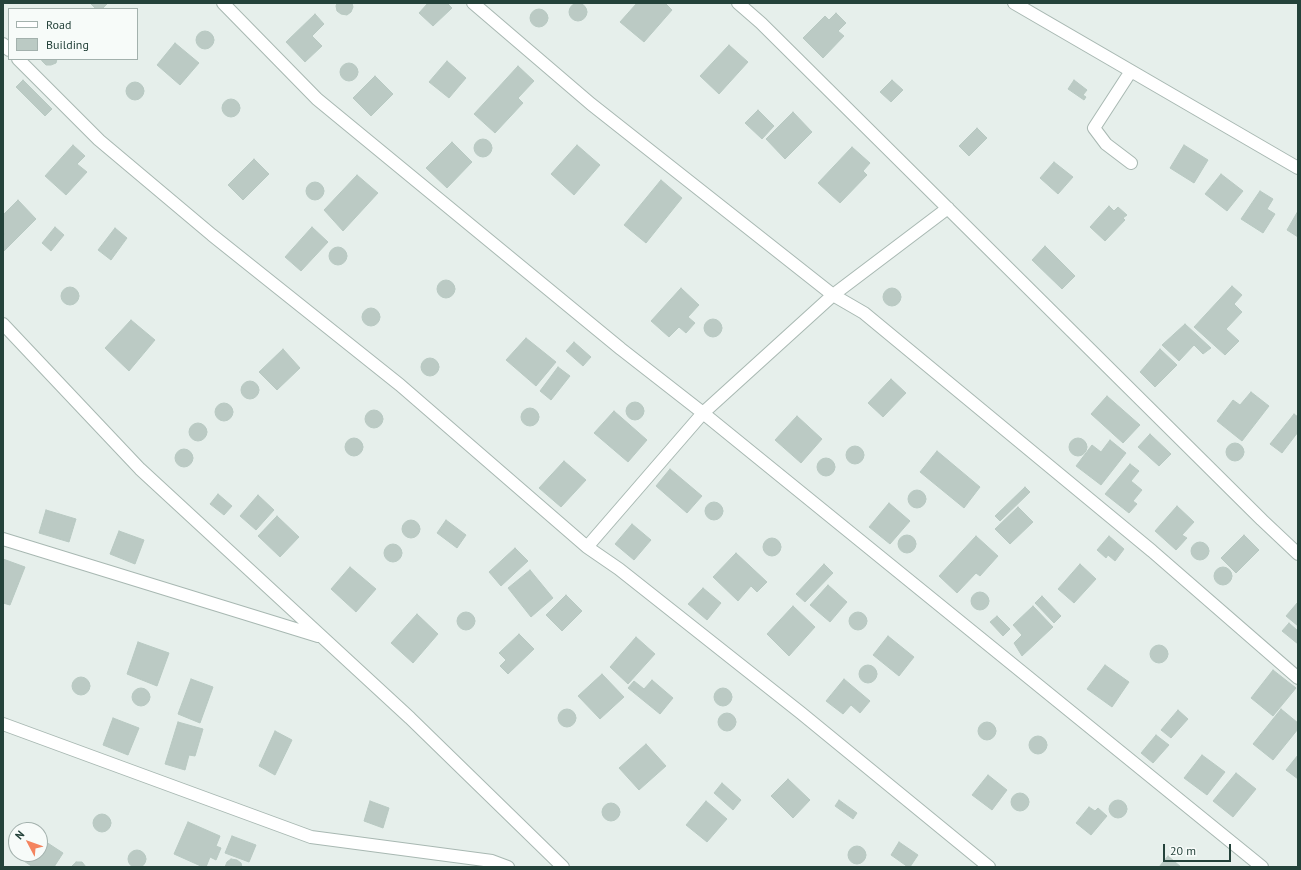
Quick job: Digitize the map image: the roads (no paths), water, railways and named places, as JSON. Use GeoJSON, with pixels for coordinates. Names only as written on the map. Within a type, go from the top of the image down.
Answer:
{"type":"FeatureCollection","features":[{"type":"Feature","properties":{"kind":"street"},"geometry":{"type":"LineString","coordinates":[[223,3],[317,100],[621,349],[703,413],[1262,867]]}},
{"type":"Feature","properties":{"kind":"street"},"geometry":{"type":"LineString","coordinates":[[472,3],[591,104],[833,295],[864,313],[1152,551],[1298,678]]}},
{"type":"Feature","properties":{"kind":"street"},"geometry":{"type":"LineString","coordinates":[[738,3],[761,23],[1298,554]]}},
{"type":"Feature","properties":{"kind":"street"},"geometry":{"type":"LineString","coordinates":[[1014,3],[1298,168]]}},
{"type":"Feature","properties":{"kind":"street"},"geometry":{"type":"LineString","coordinates":[[19,60],[99,140],[212,235],[400,385],[587,547],[632,578],[807,718],[989,867]]}},
{"type":"Feature","properties":{"kind":"street"},"geometry":{"type":"LineString","coordinates":[[1131,163],[1106,144],[1094,128],[1132,71]]}},
{"type":"Feature","properties":{"kind":"street"},"geometry":{"type":"LineString","coordinates":[[587,547],[703,413],[833,295],[948,208]]}},
{"type":"Feature","properties":{"kind":"street"},"geometry":{"type":"LineString","coordinates":[[3,324],[140,469],[410,718],[563,867]]}},
{"type":"Feature","properties":{"kind":"street"},"geometry":{"type":"LineString","coordinates":[[3,539],[321,636]]}},
{"type":"Feature","properties":{"kind":"street"},"geometry":{"type":"LineString","coordinates":[[3,724],[311,837],[492,862],[508,867]]}}]}
